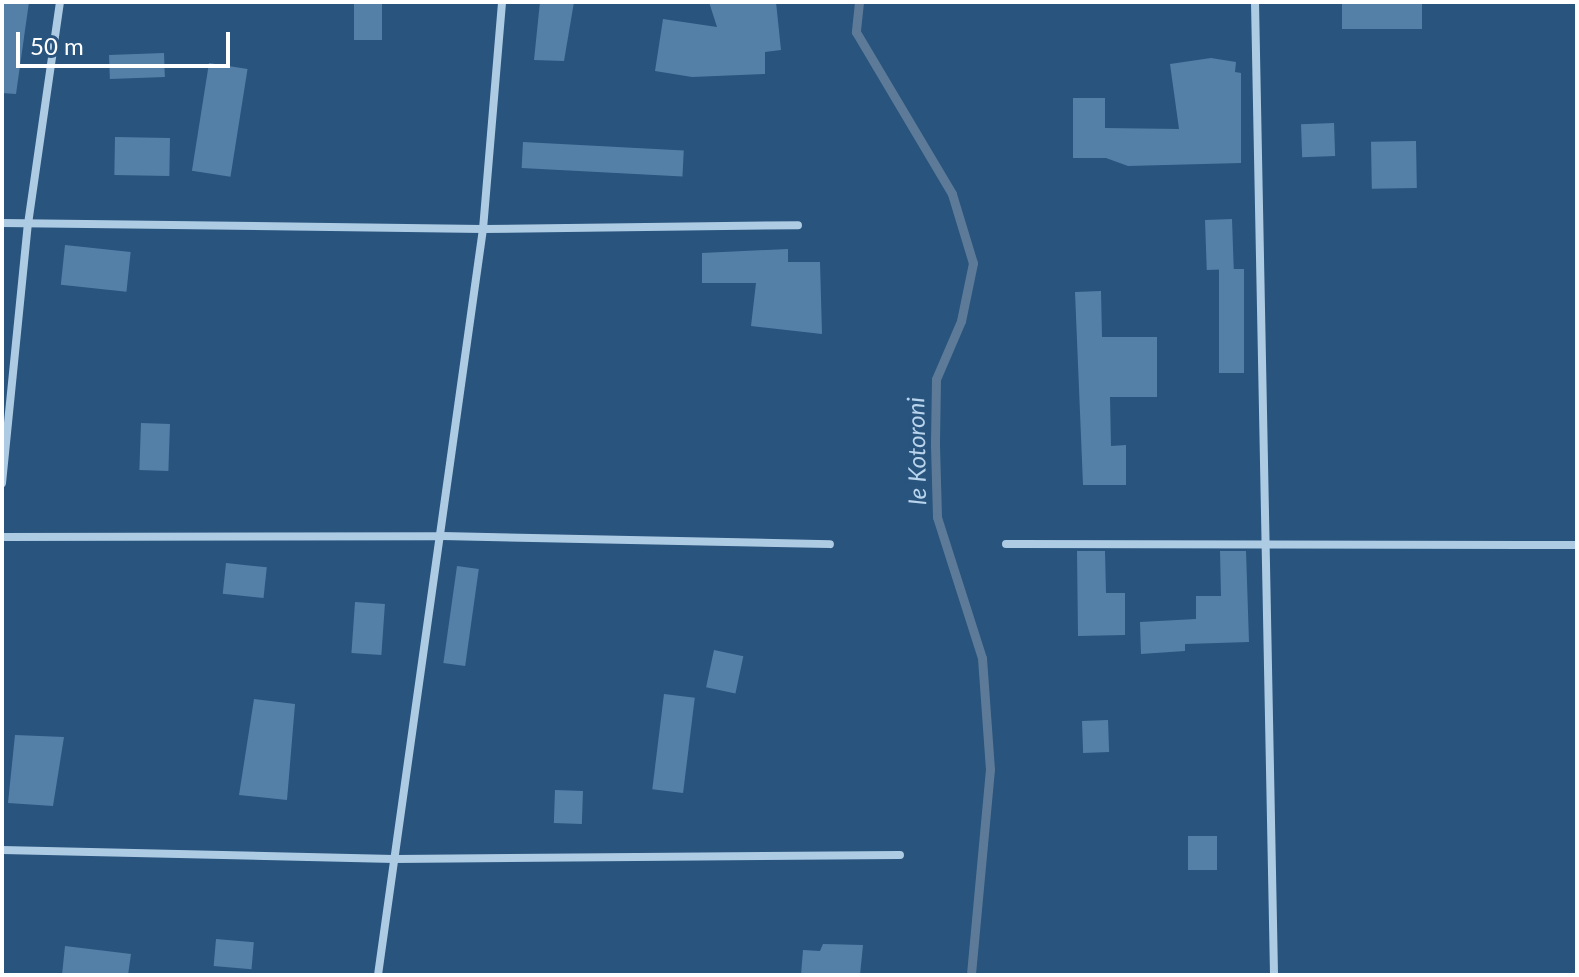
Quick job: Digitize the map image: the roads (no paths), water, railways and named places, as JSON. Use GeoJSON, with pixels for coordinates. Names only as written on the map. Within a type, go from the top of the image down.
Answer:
{"type":"FeatureCollection","features":[{"type":"Feature","properties":{"kind":"street"},"geometry":{"type":"LineString","coordinates":[[2,483],[28,224],[60,2]]}},
{"type":"Feature","properties":{"kind":"street"},"geometry":{"type":"LineString","coordinates":[[378,975],[483,229],[502,2]]}},
{"type":"Feature","properties":{"kind":"street"},"geometry":{"type":"LineString","coordinates":[[1255,2],[1262,543],[1274,975]]}},
{"type":"Feature","properties":{"kind":"street"},"geometry":{"type":"LineString","coordinates":[[2,223],[483,229],[798,225]]}},
{"type":"Feature","properties":{"kind":"street"},"geometry":{"type":"LineString","coordinates":[[2,537],[442,536],[830,544]]}},
{"type":"Feature","properties":{"kind":"street"},"geometry":{"type":"LineString","coordinates":[[1006,544],[1577,545]]}},
{"type":"Feature","properties":{"kind":"street"},"geometry":{"type":"LineString","coordinates":[[2,850],[394,859],[900,855]]}},
{"type":"Feature","properties":{"kind":"waterway","name":"le Kotoroni"},"geometry":{"type":"LineString","coordinates":[[859,2],[856,32],[952,194],[973,263],[961,321],[936,379],[935,445],[937,517],[982,658],[990,769],[971,975]]}}]}
